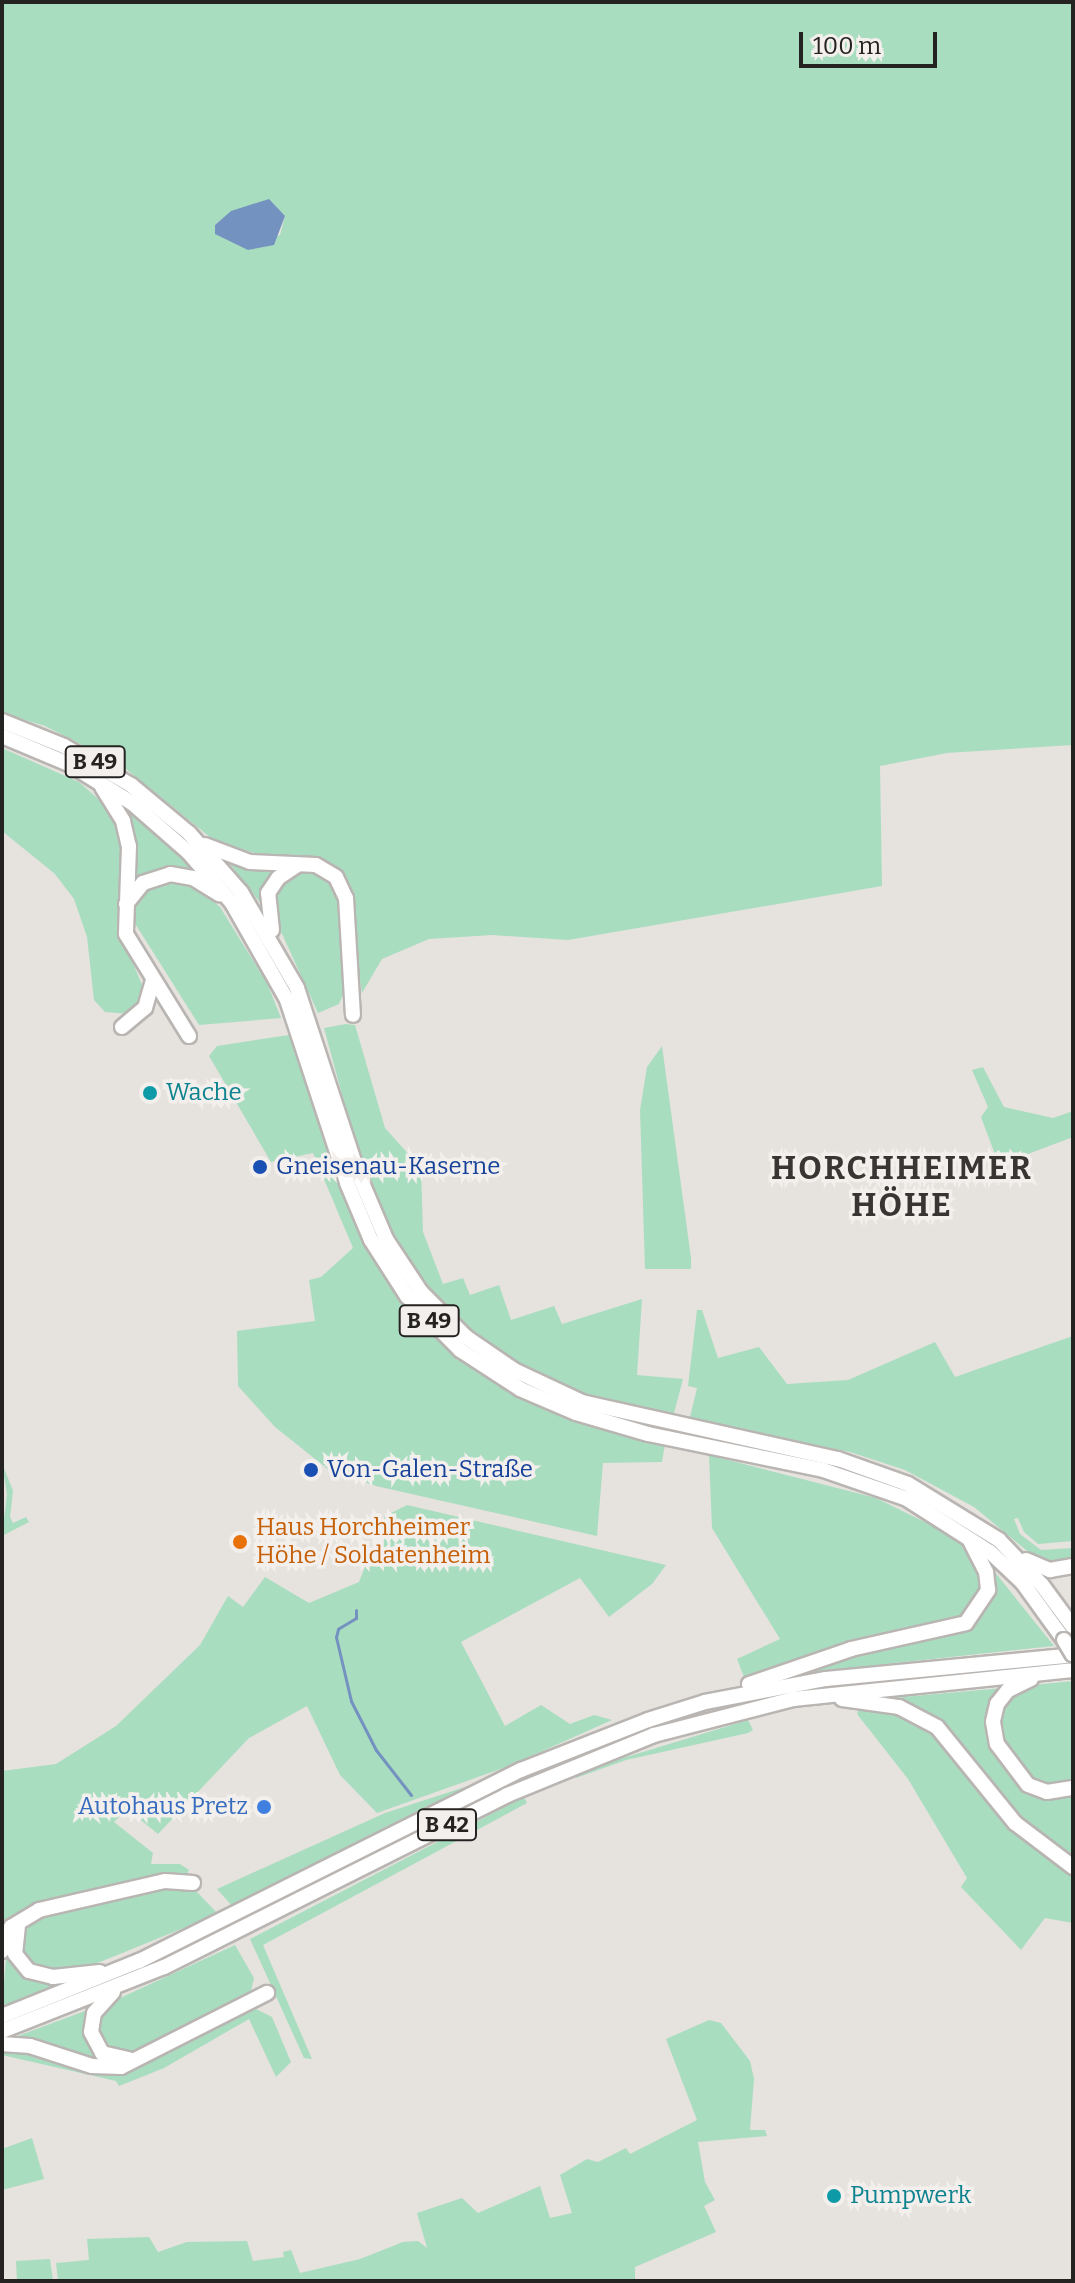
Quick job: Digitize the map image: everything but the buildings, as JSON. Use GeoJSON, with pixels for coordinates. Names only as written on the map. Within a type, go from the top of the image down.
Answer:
{"type":"FeatureCollection","features":[{"type":"Feature","properties":{"kind":"highway","name":"B 49"},"geometry":{"type":"LineString","coordinates":[[2,721],[111,772],[197,841],[276,945],[308,1014],[370,1204],[408,1274],[452,1325],[497,1360],[624,1420]]}},
{"type":"Feature","properties":{"kind":"highway","name":"B 49"},"geometry":{"type":"LineString","coordinates":[[2,736],[98,780],[176,840],[232,903],[280,985],[355,1205],[401,1289],[449,1340],[502,1380],[553,1405],[718,1441],[855,1479],[907,1499],[963,1531]]}},
{"type":"Feature","properties":{"kind":"highway"},"geometry":{"type":"LineString","coordinates":[[98,780],[128,837],[125,905],[128,940],[189,1036]]}},
{"type":"Feature","properties":{"kind":"highway"},"geometry":{"type":"LineString","coordinates":[[197,841],[250,862],[326,869],[344,892],[353,1015]]}},
{"type":"Feature","properties":{"kind":"highway"},"geometry":{"type":"LineString","coordinates":[[276,945],[268,893],[282,874],[297,865]]}},
{"type":"Feature","properties":{"kind":"highway"},"geometry":{"type":"LineString","coordinates":[[125,905],[143,883],[170,874],[200,882],[232,903]]}},
{"type":"Feature","properties":{"kind":"highway"},"geometry":{"type":"LineString","coordinates":[[122,1027],[145,1008],[153,980]]}},
{"type":"Feature","properties":{"kind":"highway","name":"B 49"},"geometry":{"type":"LineString","coordinates":[[718,1441],[838,1459],[893,1477],[958,1511],[1015,1554],[1050,1570],[1073,1566]]}},
{"type":"Feature","properties":{"kind":"highway"},"geometry":{"type":"LineString","coordinates":[[963,1531],[1022,1582],[1069,1634],[1073,1655]]}},
{"type":"Feature","properties":{"kind":"highway"},"geometry":{"type":"LineString","coordinates":[[705,1702],[851,1649],[966,1623],[982,1605],[988,1581],[963,1531]]}},
{"type":"Feature","properties":{"kind":"highway","name":"B 49"},"geometry":{"type":"LineString","coordinates":[[1015,1554],[1069,1634]]}},
{"type":"Feature","properties":{"kind":"highway","name":"B 42"},"geometry":{"type":"LineString","coordinates":[[2,2016],[121,1969],[521,1770],[705,1702],[850,1676],[1073,1655]]}},
{"type":"Feature","properties":{"kind":"highway","name":"B 42"},"geometry":{"type":"LineString","coordinates":[[2,2031],[118,1987],[602,1753],[717,1715],[793,1699],[1073,1670]]}},
{"type":"Feature","properties":{"kind":"highway"},"geometry":{"type":"LineString","coordinates":[[1050,1673],[1008,1690],[994,1712],[994,1732],[1003,1756],[1028,1785],[1047,1792],[1073,1788]]}},
{"type":"Feature","properties":{"kind":"highway"},"geometry":{"type":"LineString","coordinates":[[793,1699],[879,1702],[927,1720],[956,1747],[1015,1823],[1073,1867]]}},
{"type":"Feature","properties":{"kind":"highway"},"geometry":{"type":"LineString","coordinates":[[2,1951],[11,1927],[25,1917],[165,1881],[193,1883]]}},
{"type":"Feature","properties":{"kind":"highway"},"geometry":{"type":"LineString","coordinates":[[25,1917],[14,1947],[29,1971],[63,1977],[121,1969]]}},
{"type":"Feature","properties":{"kind":"highway"},"geometry":{"type":"LineString","coordinates":[[118,1987],[94,2013],[93,2040],[115,2059],[147,2055]]}},
{"type":"Feature","properties":{"kind":"highway"},"geometry":{"type":"LineString","coordinates":[[2,2044],[30,2046],[101,2068],[127,2066],[267,1993]]}},
{"type":"Feature","properties":{"kind":"green space"},"geometry":{"type":"Polygon","coordinates":[[[2,2],[1073,2],[1073,745],[947,753],[880,766],[882,886],[568,940],[492,935],[429,939],[382,959],[362,993],[343,878],[216,842],[121,765],[45,726],[2,713],[2,2]],[[285,216],[223,218],[215,225],[249,250],[280,235],[285,216]]]}},
{"type":"Feature","properties":{"kind":"green space"},"geometry":{"type":"Polygon","coordinates":[[[2,748],[79,782],[113,812],[124,839],[118,927],[145,992],[130,1014],[105,1012],[94,1000],[87,937],[74,899],[55,874],[2,831],[2,748]]]}},
{"type":"Feature","properties":{"kind":"green space"},"geometry":{"type":"Polygon","coordinates":[[[128,808],[195,867],[132,888],[124,813],[128,808]]]}},
{"type":"Feature","properties":{"kind":"green space"},"geometry":{"type":"Polygon","coordinates":[[[227,860],[275,872],[263,905],[262,905],[227,860]]]}},
{"type":"Feature","properties":{"kind":"green space"},"geometry":{"type":"Polygon","coordinates":[[[295,871],[316,871],[332,881],[340,898],[344,992],[339,1004],[318,1013],[273,914],[275,889],[295,871]]]}},
{"type":"Feature","properties":{"kind":"green space"},"geometry":{"type":"Polygon","coordinates":[[[161,880],[195,884],[220,907],[267,983],[281,1018],[199,1025],[134,922],[137,900],[161,880]]]}},
{"type":"Feature","properties":{"kind":"green space"},"geometry":{"type":"Polygon","coordinates":[[[355,1025],[385,1128],[421,1168],[423,1232],[443,1284],[463,1278],[470,1295],[499,1285],[511,1320],[554,1306],[562,1324],[642,1299],[637,1375],[683,1379],[673,1417],[598,1400],[538,1378],[472,1334],[414,1274],[388,1232],[360,1161],[324,1028],[355,1025]]]}},
{"type":"Feature","properties":{"kind":"green space"},"geometry":{"type":"Polygon","coordinates":[[[289,1035],[362,1241],[407,1306],[459,1357],[521,1398],[579,1421],[665,1444],[662,1462],[603,1463],[597,1536],[376,1486],[329,1470],[275,1427],[238,1386],[237,1331],[315,1321],[309,1280],[321,1277],[353,1248],[313,1153],[271,1162],[209,1056],[217,1046],[289,1035]]]}},
{"type":"Feature","properties":{"kind":"green space"},"geometry":{"type":"Polygon","coordinates":[[[662,1046],[691,1269],[645,1269],[640,1110],[647,1067],[662,1046]]]}},
{"type":"Feature","properties":{"kind":"green space"},"geometry":{"type":"Polygon","coordinates":[[[983,1067],[1004,1107],[1053,1118],[1073,1111],[1073,1137],[999,1165],[981,1117],[988,1107],[972,1070],[983,1067]]]}},
{"type":"Feature","properties":{"kind":"green space"},"geometry":{"type":"Polygon","coordinates":[[[697,1310],[702,1310],[718,1358],[759,1347],[787,1384],[848,1380],[935,1342],[955,1377],[1073,1336],[1073,1541],[1038,1544],[1024,1532],[1018,1518],[1014,1519],[1020,1534],[1041,1550],[1073,1548],[1073,1562],[1052,1566],[1032,1555],[974,1507],[905,1470],[850,1452],[678,1418],[690,1417],[697,1388],[688,1386],[697,1310]]]}},
{"type":"Feature","properties":{"kind":"green space"},"geometry":{"type":"Polygon","coordinates":[[[709,1455],[876,1498],[949,1534],[975,1557],[984,1587],[968,1617],[746,1682],[737,1659],[780,1639],[712,1528],[709,1455]]]}},
{"type":"Feature","properties":{"kind":"green space"},"geometry":{"type":"Polygon","coordinates":[[[2,1463],[13,1491],[10,1517],[13,1523],[26,1517],[29,1522],[2,1536],[7,1494],[2,1463]]]}},
{"type":"Feature","properties":{"kind":"green space"},"geometry":{"type":"Polygon","coordinates":[[[407,1505],[666,1565],[652,1584],[609,1617],[580,1578],[461,1642],[505,1726],[541,1705],[570,1724],[594,1715],[612,1720],[509,1766],[377,1813],[340,1775],[307,1706],[249,1738],[158,1834],[127,1809],[114,1822],[153,1853],[151,1864],[180,1864],[189,1870],[186,1876],[34,1906],[15,1917],[2,1936],[2,1771],[56,1764],[116,1726],[200,1645],[228,1596],[243,1607],[265,1577],[309,1603],[359,1582],[385,1516],[407,1505]]]}},
{"type":"Feature","properties":{"kind":"green space"},"geometry":{"type":"Polygon","coordinates":[[[990,1566],[1054,1646],[803,1673],[837,1658],[963,1630],[989,1605],[990,1566]]]}},
{"type":"Feature","properties":{"kind":"green space"},"geometry":{"type":"Polygon","coordinates":[[[1073,1681],[1073,1784],[1061,1788],[1036,1784],[1014,1765],[999,1731],[1002,1705],[1023,1686],[1073,1681]]]}},
{"type":"Feature","properties":{"kind":"green space"},"geometry":{"type":"Polygon","coordinates":[[[1003,1688],[997,1694],[999,1757],[1021,1785],[1073,1793],[1073,1862],[1025,1827],[967,1754],[892,1698],[1003,1688]]]}},
{"type":"Feature","properties":{"kind":"green space"},"geometry":{"type":"Polygon","coordinates":[[[862,1703],[889,1709],[927,1726],[979,1786],[1073,1871],[1073,1923],[1045,1918],[1021,1950],[961,1887],[967,1878],[908,1779],[857,1714],[862,1703]]]}},
{"type":"Feature","properties":{"kind":"green space"},"geometry":{"type":"Polygon","coordinates":[[[748,1720],[753,1730],[748,1733],[626,1760],[576,1778],[574,1773],[748,1720]]]}},
{"type":"Feature","properties":{"kind":"green space"},"geometry":{"type":"Polygon","coordinates":[[[471,1785],[233,1907],[217,1889],[385,1813],[471,1785]]]}},
{"type":"Feature","properties":{"kind":"green space"},"geometry":{"type":"Polygon","coordinates":[[[524,1797],[527,1803],[263,1945],[312,2059],[304,2058],[250,1939],[524,1797]]]}},
{"type":"Feature","properties":{"kind":"green space"},"geometry":{"type":"Polygon","coordinates":[[[165,1887],[197,1892],[218,1914],[83,1969],[50,1973],[24,1961],[19,1941],[36,1917],[165,1887]]]}},
{"type":"Feature","properties":{"kind":"green space"},"geometry":{"type":"Polygon","coordinates":[[[235,1945],[254,1978],[250,1995],[129,2055],[113,2055],[96,2036],[107,2004],[235,1945]]]}},
{"type":"Feature","properties":{"kind":"green space"},"geometry":{"type":"Polygon","coordinates":[[[7,1946],[12,1955],[63,1983],[2,2006],[7,1946]]]}},
{"type":"Feature","properties":{"kind":"green space"},"geometry":{"type":"Polygon","coordinates":[[[93,2008],[89,2014],[109,2064],[7,2040],[93,2008]]]}},
{"type":"Feature","properties":{"kind":"green space"},"geometry":{"type":"Polygon","coordinates":[[[254,2008],[272,2017],[291,2062],[276,2077],[249,2019],[164,2068],[119,2086],[116,2081],[2,2055],[2,2049],[21,2049],[90,2070],[254,2008]]]}},
{"type":"Feature","properties":{"kind":"green space"},"geometry":{"type":"Polygon","coordinates":[[[709,2020],[721,2023],[750,2061],[754,2079],[750,2130],[765,2130],[767,2136],[698,2142],[705,2182],[715,2200],[704,2206],[716,2232],[635,2267],[635,2281],[58,2281],[56,2263],[89,2260],[87,2239],[149,2237],[158,2252],[187,2242],[247,2241],[253,2261],[284,2257],[283,2252],[291,2250],[300,2273],[360,2259],[403,2242],[418,2241],[427,2248],[417,2213],[462,2198],[478,2213],[540,2186],[550,2218],[572,2213],[560,2175],[587,2159],[598,2162],[626,2148],[630,2154],[697,2120],[666,2039],[709,2020]]]}},
{"type":"Feature","properties":{"kind":"green space"},"geometry":{"type":"Polygon","coordinates":[[[32,2138],[44,2179],[2,2190],[2,2149],[32,2138]]]}},
{"type":"Feature","properties":{"kind":"green space"},"geometry":{"type":"Polygon","coordinates":[[[50,2259],[53,2281],[17,2281],[16,2261],[50,2259]]]}},
{"type":"Feature","properties":{"kind":"water"},"geometry":{"type":"Polygon","coordinates":[[[269,199],[285,216],[274,245],[248,250],[215,234],[215,225],[231,211],[269,199]]]}},
{"type":"Feature","properties":{"kind":"waterway"},"geometry":{"type":"LineString","coordinates":[[356,1610],[356,1618],[338,1629],[336,1637],[351,1701],[376,1750],[411,1795]]}},
{"type":"Feature","properties":{"kind":"place","name":"Wache"},"geometry":{"type":"Point","coordinates":[150,1093]}},
{"type":"Feature","properties":{"kind":"place","name":"Gneisenau-Kaserne"},"geometry":{"type":"Point","coordinates":[260,1167]}},
{"type":"Feature","properties":{"kind":"place","name":"Von-Galen-Straße"},"geometry":{"type":"Point","coordinates":[311,1470]}},
{"type":"Feature","properties":{"kind":"place","name":"Haus Horchheimer Höhe / Soldatenheim"},"geometry":{"type":"Point","coordinates":[240,1542]}},
{"type":"Feature","properties":{"kind":"place","name":"Autohaus Pretz"},"geometry":{"type":"Point","coordinates":[264,1807]}},
{"type":"Feature","properties":{"kind":"place","name":"Pumpwerk"},"geometry":{"type":"Point","coordinates":[834,2196]}},
{"type":"Feature","properties":{"kind":"district","name":"HORCHHEIMER HÖHE"},"geometry":{"type":"Point","coordinates":[902,1188]}}]}
